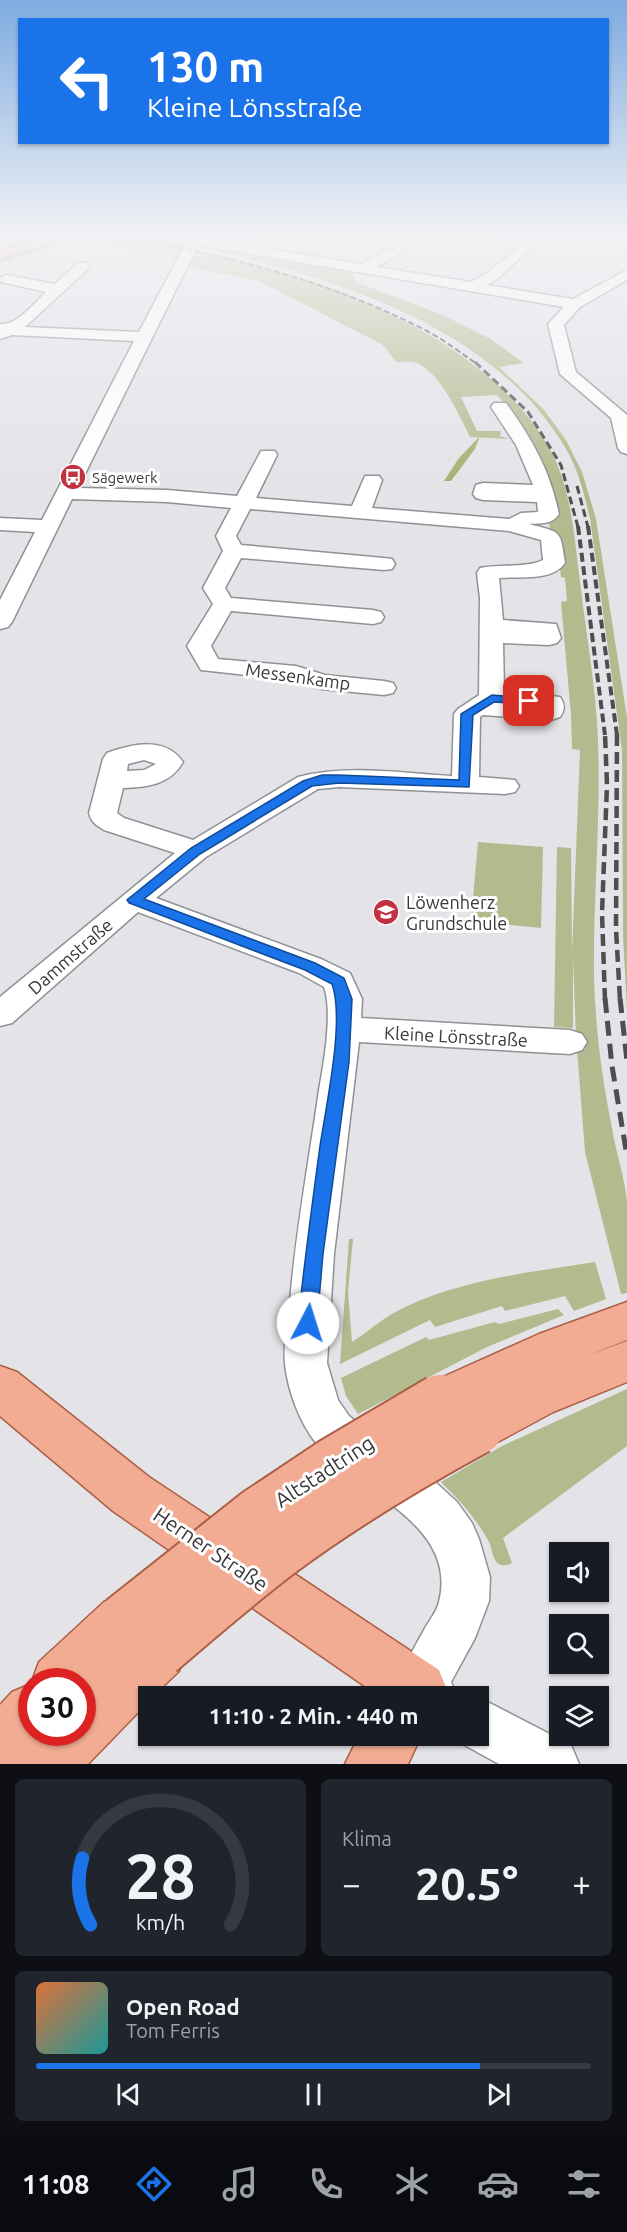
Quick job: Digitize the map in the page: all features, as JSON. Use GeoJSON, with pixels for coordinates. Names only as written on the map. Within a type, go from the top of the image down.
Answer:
{"type":"FeatureCollection","features":[{"type":"Feature","properties":{"kind":"main road"},"geometry":{"type":"LineString","coordinates":[[84,1668],[279,1553],[348,1503],[412,1463],[459,1415],[536,1397],[623,1335]]}},
{"type":"Feature","properties":{"kind":"main road","name":"Herner Straße"},"geometry":{"type":"LineString","coordinates":[[0,1388],[131,1494],[389,1686]]}},
{"type":"Feature","properties":{"kind":"main road"},"geometry":{"type":"LineString","coordinates":[[96,1706],[141,1636]]}},
{"type":"Feature","properties":{"kind":"main road"},"geometry":{"type":"LineString","coordinates":[[0,1748],[18,1728]]}},
{"type":"Feature","properties":{"kind":"main road"},"geometry":{"type":"LineString","coordinates":[[47,1764],[64,1746]]}},
{"type":"Feature","properties":{"kind":"main road"},"geometry":{"type":"LineString","coordinates":[[375,1764],[387,1746]]}},
{"type":"Feature","properties":{"kind":"street"},"geometry":{"type":"LineString","coordinates":[[3,332],[22,317]]}},
{"type":"Feature","properties":{"kind":"street"},"geometry":{"type":"LineString","coordinates":[[0,622],[155,317]]}},
{"type":"Feature","properties":{"kind":"street"},"geometry":{"type":"LineString","coordinates":[[562,317],[556,324],[565,369],[568,374],[597,396],[620,406],[627,448]]}},
{"type":"Feature","properties":{"kind":"street"},"geometry":{"type":"LineString","coordinates":[[3,332],[145,337]]}},
{"type":"Feature","properties":{"kind":"street"},"geometry":{"type":"LineString","coordinates":[[500,406],[528,447],[539,472],[549,514],[546,517],[521,519],[513,525]]}},
{"type":"Feature","properties":{"kind":"street"},"geometry":{"type":"LineString","coordinates":[[234,551],[226,536],[266,458],[242,459]]}},
{"type":"Feature","properties":{"kind":"street"},"geometry":{"type":"LineString","coordinates":[[360,513],[372,480]]}},
{"type":"Feature","properties":{"kind":"street"},"geometry":{"type":"LineString","coordinates":[[65,493],[167,496],[513,525],[521,530],[551,537],[554,563],[546,568],[502,569],[488,573],[491,598],[490,631],[484,703],[467,714],[465,784]]}},
{"type":"Feature","properties":{"kind":"street"},"geometry":{"type":"LineString","coordinates":[[0,524],[48,526]]}},
{"type":"Feature","properties":{"kind":"street"},"geometry":{"type":"LineString","coordinates":[[234,551],[384,564]]}},
{"type":"Feature","properties":{"kind":"street"},"geometry":{"type":"LineString","coordinates":[[234,551],[214,588],[224,604],[373,616]]}},
{"type":"Feature","properties":{"kind":"street","name":"Messenkamp"},"geometry":{"type":"LineString","coordinates":[[224,604],[199,646],[210,665],[296,673],[322,682],[384,688]]}},
{"type":"Feature","properties":{"kind":"street"},"geometry":{"type":"LineString","coordinates":[[111,780],[103,813],[108,821],[196,851]]}},
{"type":"Feature","properties":{"kind":"street","name":"Dammstraße"},"geometry":{"type":"LineString","coordinates":[[0,1015],[134,900],[196,851],[295,790],[316,780],[505,786]]}},
{"type":"Feature","properties":{"kind":"street"},"geometry":{"type":"LineString","coordinates":[[134,900],[310,966],[338,981],[345,999],[341,1062],[314,1254],[306,1363],[318,1408],[333,1430],[386,1474],[418,1496],[440,1518],[455,1539],[466,1577],[464,1601],[457,1620],[424,1686]]}},
{"type":"Feature","properties":{"kind":"street","name":"Kleine Lönsstraße"},"geometry":{"type":"LineString","coordinates":[[342,1029],[570,1042]]}},
{"type":"Feature","properties":{"kind":"street"},"geometry":{"type":"LineString","coordinates":[[489,1729],[547,1762]]}},
{"type":"Feature","properties":{"kind":"green space"},"geometry":{"type":"Polygon","coordinates":[[[329,317],[397,317],[443,343],[486,374],[522,410],[551,451],[564,482],[574,531],[597,720],[599,769],[594,946],[595,995],[597,1033],[605,1091],[627,1203],[627,1293],[621,1294],[585,1152],[576,1036],[573,957],[573,1028],[554,1027],[557,847],[571,848],[572,954],[580,750],[572,749],[561,602],[567,601],[565,578],[561,577],[556,534],[550,531],[549,520],[506,405],[497,395],[461,397],[477,431],[501,431],[500,436],[509,439],[470,437],[449,397],[435,377],[427,369],[414,362],[396,362],[383,345],[329,317]]]}},
{"type":"Feature","properties":{"kind":"green space"},"geometry":{"type":"Polygon","coordinates":[[[414,317],[448,317],[489,338],[524,363],[499,367],[544,410],[566,440],[582,472],[596,519],[627,718],[627,1010],[623,935],[622,750],[590,518],[571,457],[535,406],[497,369],[453,338],[414,317]]]}},
{"type":"Feature","properties":{"kind":"green space"},"geometry":{"type":"Polygon","coordinates":[[[480,436],[475,449],[451,481],[444,481],[459,458],[480,436]]]}},
{"type":"Feature","properties":{"kind":"green space"},"geometry":{"type":"Polygon","coordinates":[[[478,842],[543,847],[541,928],[471,921],[478,842]]]}},
{"type":"Feature","properties":{"kind":"green space"},"geometry":{"type":"Polygon","coordinates":[[[349,1239],[353,1239],[348,1291],[352,1342],[390,1315],[414,1303],[464,1286],[516,1274],[595,1262],[606,1299],[574,1311],[565,1296],[505,1311],[502,1306],[435,1327],[430,1320],[340,1364],[349,1239]]]}},
{"type":"Feature","properties":{"kind":"green space"},"geometry":{"type":"Polygon","coordinates":[[[558,1309],[564,1315],[487,1347],[358,1414],[346,1396],[341,1378],[426,1337],[429,1340],[495,1322],[499,1324],[558,1309]]]}},
{"type":"Feature","properties":{"kind":"green space"},"geometry":{"type":"Polygon","coordinates":[[[627,1389],[627,1446],[503,1538],[512,1563],[499,1564],[479,1525],[441,1482],[502,1446],[627,1389]]]}},
{"type":"Feature","properties":{"kind":"railway"},"geometry":{"type":"LineString","coordinates":[[399,317],[446,342],[477,364]]}},
{"type":"Feature","properties":{"kind":"railway"},"geometry":{"type":"LineString","coordinates":[[475,362],[528,412],[561,465],[578,527]]}},
{"type":"Feature","properties":{"kind":"railway"},"geometry":{"type":"LineString","coordinates":[[577,486],[588,527]]}},
{"type":"Feature","properties":{"kind":"railway"},"geometry":{"type":"LineString","coordinates":[[578,526],[605,735]]}},
{"type":"Feature","properties":{"kind":"railway"},"geometry":{"type":"LineString","coordinates":[[588,526],[617,735]]}},
{"type":"Feature","properties":{"kind":"railway"},"geometry":{"type":"LineString","coordinates":[[605,734],[607,785],[602,913],[605,1000]]}},
{"type":"Feature","properties":{"kind":"railway"},"geometry":{"type":"LineString","coordinates":[[617,735],[616,929],[620,1000]]}},
{"type":"Feature","properties":{"kind":"railway"},"geometry":{"type":"LineString","coordinates":[[605,998],[612,1066],[627,1156]]}},
{"type":"Feature","properties":{"kind":"railway"},"geometry":{"type":"LineString","coordinates":[[620,998],[627,1061]]}},
{"type":"Feature","properties":{"kind":"place","name":"Sägewerk"},"geometry":{"type":"Point","coordinates":[73,477]}},
{"type":"Feature","properties":{"kind":"place","name":"Löwenherz Grundschule"},"geometry":{"type":"Point","coordinates":[386,912]}},
{"type":"Feature","properties":{"kind":"route"},"geometry":{"type":"LineString","coordinates":[[308,1323],[314,1254],[341,1062],[345,999],[338,981],[310,966],[134,900],[196,851],[308,783],[322,779],[339,779],[465,784],[467,714],[492,698],[529,701]]}}]}
